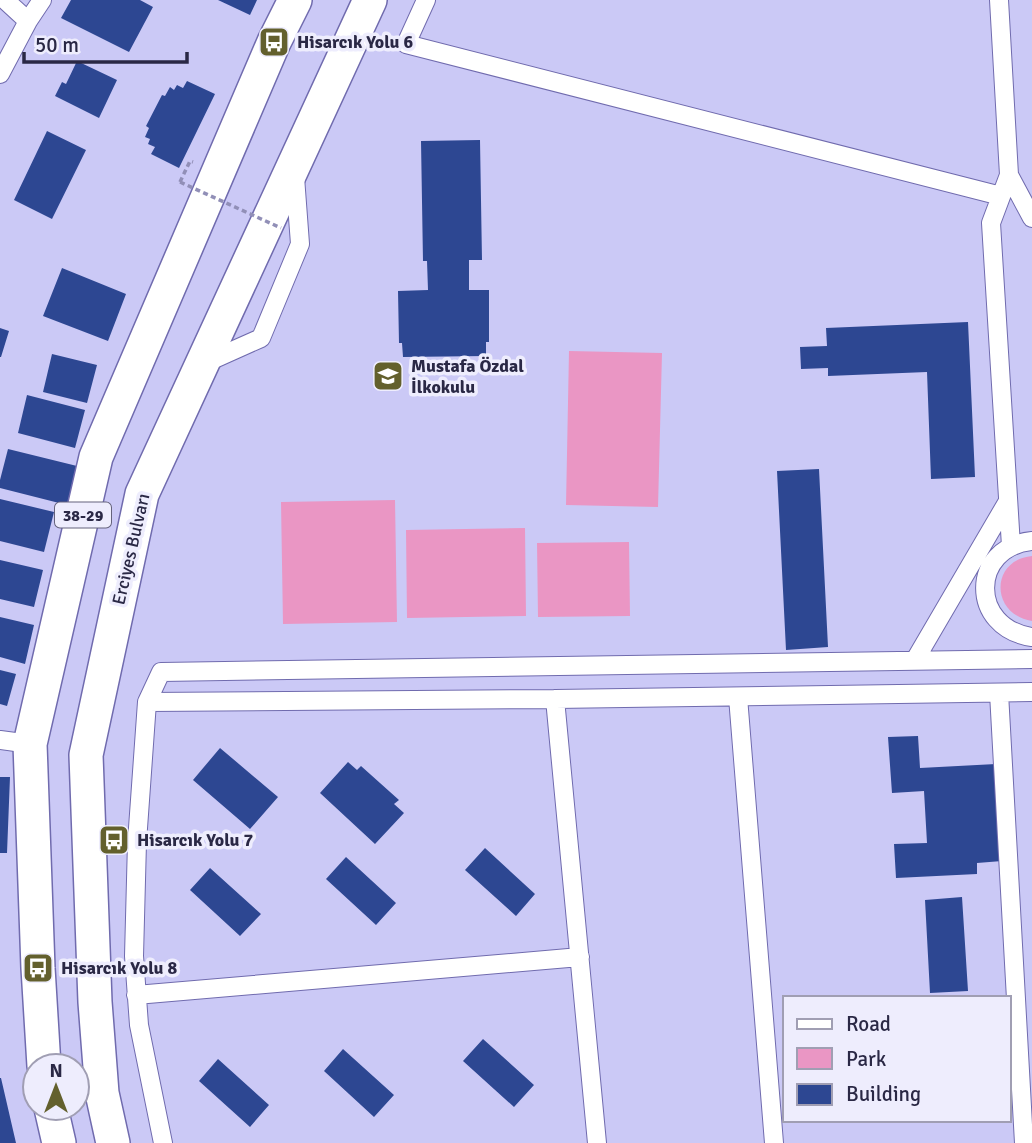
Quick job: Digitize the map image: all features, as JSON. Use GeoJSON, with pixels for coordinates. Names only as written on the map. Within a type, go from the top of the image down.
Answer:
{"type":"FeatureCollection","features":[{"type":"Feature","properties":{"kind":"highway","name":"38-29"},"geometry":{"type":"LineString","coordinates":[[43,1052],[38,968],[15,742],[96,457],[295,0]]}},
{"type":"Feature","properties":{"kind":"highway","name":"Erciyes Bulvarı"},"geometry":{"type":"LineString","coordinates":[[113,1143],[102,1093],[95,1002],[86,755],[142,494],[370,0]]}},
{"type":"Feature","properties":{"kind":"highway"},"geometry":{"type":"LineString","coordinates":[[54,1122],[59,1143]]}},
{"type":"Feature","properties":{"kind":"street"},"geometry":{"type":"LineString","coordinates":[[5,0],[28,21]]}},
{"type":"Feature","properties":{"kind":"street"},"geometry":{"type":"LineString","coordinates":[[0,74],[41,0]]}},
{"type":"Feature","properties":{"kind":"street"},"geometry":{"type":"LineString","coordinates":[[426,0],[406,44],[1002,196]]}},
{"type":"Feature","properties":{"kind":"street"},"geometry":{"type":"LineString","coordinates":[[999,0],[1009,175],[991,223],[1010,547]]}},
{"type":"Feature","properties":{"kind":"street"},"geometry":{"type":"LineString","coordinates":[[1009,175],[1032,218]]}},
{"type":"Feature","properties":{"kind":"street"},"geometry":{"type":"LineString","coordinates":[[915,660],[1008,501]]}},
{"type":"Feature","properties":{"kind":"street"},"geometry":{"type":"LineString","coordinates":[[1032,541],[1022,542],[1000,554],[992,564],[985,587],[990,611],[998,621],[1019,635],[1032,637]]}},
{"type":"Feature","properties":{"kind":"street"},"geometry":{"type":"LineString","coordinates":[[163,1143],[144,1055],[134,957],[137,842],[147,702],[160,672],[1032,659]]}},
{"type":"Feature","properties":{"kind":"street"},"geometry":{"type":"LineString","coordinates":[[999,692],[1024,1143]]}},
{"type":"Feature","properties":{"kind":"street"},"geometry":{"type":"LineString","coordinates":[[147,702],[1032,692]]}},
{"type":"Feature","properties":{"kind":"street"},"geometry":{"type":"LineString","coordinates":[[738,697],[774,1143]]}},
{"type":"Feature","properties":{"kind":"street"},"geometry":{"type":"LineString","coordinates":[[555,699],[597,1143]]}},
{"type":"Feature","properties":{"kind":"street"},"geometry":{"type":"LineString","coordinates":[[136,995],[580,957]]}},
{"type":"Feature","properties":{"kind":"path"},"geometry":{"type":"LineString","coordinates":[[190,161],[180,181],[281,228]]}},
{"type":"Feature","properties":{"kind":"green space"},"geometry":{"type":"Polygon","coordinates":[[[569,351],[662,353],[658,507],[566,505],[569,351]]]}},
{"type":"Feature","properties":{"kind":"green space"},"geometry":{"type":"Polygon","coordinates":[[[395,500],[397,622],[283,624],[281,502],[395,500]]]}},
{"type":"Feature","properties":{"kind":"green space"},"geometry":{"type":"Polygon","coordinates":[[[525,528],[526,616],[407,618],[406,530],[525,528]]]}},
{"type":"Feature","properties":{"kind":"green space"},"geometry":{"type":"Polygon","coordinates":[[[629,542],[630,616],[538,617],[537,543],[629,542]]]}},
{"type":"Feature","properties":{"kind":"green space"},"geometry":{"type":"Polygon","coordinates":[[[1032,556],[1032,621],[1018,616],[1008,608],[1000,587],[1002,576],[1008,567],[1018,560],[1032,556]]]}},
{"type":"Feature","properties":{"kind":"building"},"geometry":{"type":"Polygon","coordinates":[[[71,0],[140,0],[153,7],[129,52],[61,18],[71,0]]]}},
{"type":"Feature","properties":{"kind":"building"},"geometry":{"type":"Polygon","coordinates":[[[218,0],[257,0],[250,15],[218,0]]]}},
{"type":"Feature","properties":{"kind":"building"},"geometry":{"type":"Polygon","coordinates":[[[77,61],[117,80],[99,118],[55,96],[62,82],[66,84],[77,61]]]}},
{"type":"Feature","properties":{"kind":"building"},"geometry":{"type":"Polygon","coordinates":[[[187,81],[215,94],[179,168],[151,154],[155,147],[148,144],[150,139],[145,137],[149,128],[146,126],[162,95],[165,96],[170,87],[174,90],[177,85],[183,88],[187,81]]]}},
{"type":"Feature","properties":{"kind":"building"},"geometry":{"type":"Polygon","coordinates":[[[47,131],[86,150],[52,219],[14,200],[47,131]]]}},
{"type":"Feature","properties":{"kind":"building"},"geometry":{"type":"Polygon","coordinates":[[[480,140],[482,260],[469,260],[469,290],[489,290],[489,342],[486,342],[486,356],[403,357],[402,343],[399,343],[398,291],[428,290],[427,261],[423,261],[421,141],[480,140]]]}},
{"type":"Feature","properties":{"kind":"building"},"geometry":{"type":"Polygon","coordinates":[[[62,268],[126,294],[108,341],[43,316],[62,268]]]}},
{"type":"Feature","properties":{"kind":"building"},"geometry":{"type":"Polygon","coordinates":[[[968,322],[975,477],[931,479],[927,372],[828,376],[828,368],[801,369],[800,347],[827,346],[826,328],[968,322]]]}},
{"type":"Feature","properties":{"kind":"building"},"geometry":{"type":"Polygon","coordinates":[[[0,328],[9,331],[1,357],[0,357],[0,328]]]}},
{"type":"Feature","properties":{"kind":"building"},"geometry":{"type":"Polygon","coordinates":[[[52,354],[97,365],[87,403],[43,392],[52,354]]]}},
{"type":"Feature","properties":{"kind":"building"},"geometry":{"type":"Polygon","coordinates":[[[27,395],[85,410],[75,448],[18,433],[27,395]]]}},
{"type":"Feature","properties":{"kind":"building"},"geometry":{"type":"Polygon","coordinates":[[[8,449],[77,466],[67,505],[0,488],[8,449]]]}},
{"type":"Feature","properties":{"kind":"building"},"geometry":{"type":"Polygon","coordinates":[[[819,469],[828,647],[786,650],[777,471],[819,469]]]}},
{"type":"Feature","properties":{"kind":"building"},"geometry":{"type":"Polygon","coordinates":[[[0,499],[54,512],[44,552],[0,541],[0,499]]]}},
{"type":"Feature","properties":{"kind":"building"},"geometry":{"type":"Polygon","coordinates":[[[0,560],[43,570],[34,607],[0,599],[0,560]]]}},
{"type":"Feature","properties":{"kind":"building"},"geometry":{"type":"Polygon","coordinates":[[[0,617],[34,625],[25,664],[0,657],[0,617]]]}},
{"type":"Feature","properties":{"kind":"building"},"geometry":{"type":"Polygon","coordinates":[[[0,670],[16,674],[7,706],[0,704],[0,670]]]}},
{"type":"Feature","properties":{"kind":"building"},"geometry":{"type":"Polygon","coordinates":[[[918,736],[920,768],[996,764],[1002,861],[977,863],[977,874],[896,878],[894,844],[927,843],[924,791],[892,793],[888,737],[918,736]]]}},
{"type":"Feature","properties":{"kind":"building"},"geometry":{"type":"Polygon","coordinates":[[[220,748],[278,797],[250,829],[193,780],[220,748]]]}},
{"type":"Feature","properties":{"kind":"building"},"geometry":{"type":"Polygon","coordinates":[[[348,762],[357,770],[361,766],[399,800],[394,804],[404,813],[375,844],[320,793],[348,762]]]}},
{"type":"Feature","properties":{"kind":"building"},"geometry":{"type":"Polygon","coordinates":[[[0,777],[10,777],[7,853],[0,853],[0,777]]]}},
{"type":"Feature","properties":{"kind":"building"},"geometry":{"type":"Polygon","coordinates":[[[485,848],[535,894],[516,916],[465,870],[485,848]]]}},
{"type":"Feature","properties":{"kind":"building"},"geometry":{"type":"Polygon","coordinates":[[[346,857],[396,903],[376,925],[326,879],[346,857]]]}},
{"type":"Feature","properties":{"kind":"building"},"geometry":{"type":"Polygon","coordinates":[[[210,868],[261,914],[240,936],[190,890],[210,868]]]}},
{"type":"Feature","properties":{"kind":"building"},"geometry":{"type":"Polygon","coordinates":[[[962,897],[968,991],[930,993],[925,900],[962,897]]]}},
{"type":"Feature","properties":{"kind":"building"},"geometry":{"type":"Polygon","coordinates":[[[483,1039],[534,1085],[514,1107],[463,1061],[483,1039]]]}},
{"type":"Feature","properties":{"kind":"building"},"geometry":{"type":"Polygon","coordinates":[[[343,1049],[394,1095],[374,1117],[324,1071],[343,1049]]]}},
{"type":"Feature","properties":{"kind":"building"},"geometry":{"type":"Polygon","coordinates":[[[218,1059],[269,1105],[250,1127],[199,1081],[218,1059]]]}},
{"type":"Feature","properties":{"kind":"building"},"geometry":{"type":"Polygon","coordinates":[[[1,1078],[16,1143],[0,1143],[1,1078]]]}},
{"type":"Feature","properties":{"kind":"place","name":"Hisarcık Yolu 6"},"geometry":{"type":"Point","coordinates":[274,42]}},
{"type":"Feature","properties":{"kind":"place","name":"Mustafa Özdal İlkokulu"},"geometry":{"type":"Point","coordinates":[388,376]}},
{"type":"Feature","properties":{"kind":"place","name":"Hisarcık Yolu 7"},"geometry":{"type":"Point","coordinates":[114,840]}},
{"type":"Feature","properties":{"kind":"place","name":"Hisarcık Yolu 8"},"geometry":{"type":"Point","coordinates":[38,968]}}]}
